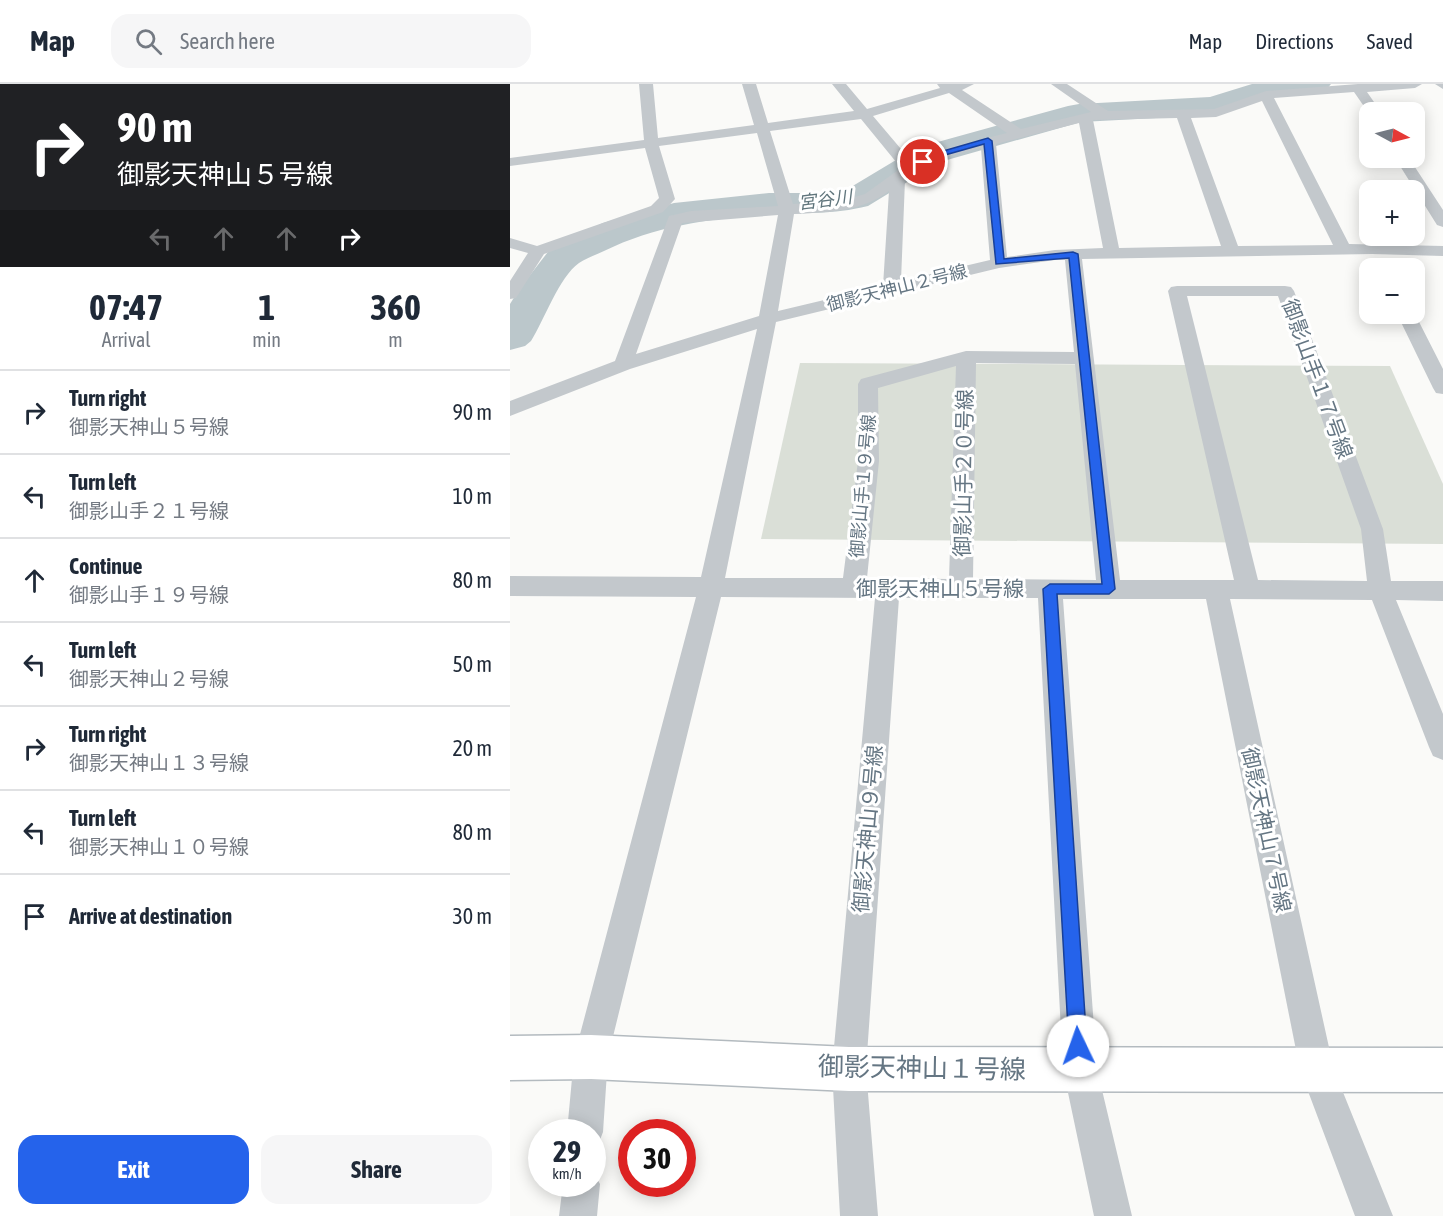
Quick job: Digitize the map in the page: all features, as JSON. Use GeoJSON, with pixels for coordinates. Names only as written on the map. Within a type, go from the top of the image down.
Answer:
{"type":"FeatureCollection","features":[{"type":"Feature","properties":{"kind":"street"},"geometry":{"type":"LineString","coordinates":[[510,243],[538,251],[657,208],[667,199],[651,143],[646,84]]}},
{"type":"Feature","properties":{"kind":"street"},"geometry":{"type":"LineString","coordinates":[[586,1119],[591,1057],[711,587],[768,318],[786,206],[749,84]]}},
{"type":"Feature","properties":{"kind":"street"},"geometry":{"type":"LineString","coordinates":[[839,84],[908,166]]}},
{"type":"Feature","properties":{"kind":"street"},"geometry":{"type":"LineString","coordinates":[[510,162],[864,114],[948,86],[967,84]]}},
{"type":"Feature","properties":{"kind":"street"},"geometry":{"type":"LineString","coordinates":[[1058,84],[1097,113],[1112,253]]}},
{"type":"Feature","properties":{"kind":"street"},"geometry":{"type":"LineString","coordinates":[[622,364],[675,219],[786,206],[843,206],[871,197],[897,180],[908,166],[936,155],[988,141],[1013,130],[1097,113],[1216,113],[1266,95],[1415,84]]}},
{"type":"Feature","properties":{"kind":"street"},"geometry":{"type":"LineString","coordinates":[[948,86],[1013,130]]}},
{"type":"Feature","properties":{"kind":"street"},"geometry":{"type":"LineString","coordinates":[[1358,88],[1367,102]]}},
{"type":"Feature","properties":{"kind":"street"},"geometry":{"type":"LineString","coordinates":[[1266,95],[1344,250]]}},
{"type":"Feature","properties":{"kind":"street"},"geometry":{"type":"LineString","coordinates":[[1183,114],[1231,251]]}},
{"type":"Feature","properties":{"kind":"street"},"geometry":{"type":"LineString","coordinates":[[988,141],[999,262]]}},
{"type":"Feature","properties":{"kind":"street"},"geometry":{"type":"LineString","coordinates":[[1408,168],[1443,222]]}},
{"type":"Feature","properties":{"kind":"street"},"geometry":{"type":"LineString","coordinates":[[892,289],[897,180]]}},
{"type":"Feature","properties":{"kind":"street"},"geometry":{"type":"LineString","coordinates":[[1372,249],[1377,258]]}},
{"type":"Feature","properties":{"kind":"street","name":"御影天神山２号線"},"geometry":{"type":"LineString","coordinates":[[510,409],[622,364],[768,318],[999,262],[1073,254],[1112,253],[1372,249],[1443,251]]}},
{"type":"Feature","properties":{"kind":"street"},"geometry":{"type":"LineString","coordinates":[[510,294],[538,251]]}},
{"type":"Feature","properties":{"kind":"street"},"geometry":{"type":"LineString","coordinates":[[1073,254],[1109,589]]}},
{"type":"Feature","properties":{"kind":"street","name":"御影山手１７号線"},"geometry":{"type":"LineString","coordinates":[[1248,590],[1177,291],[1285,291],[1372,529],[1380,590]]}},
{"type":"Feature","properties":{"kind":"street"},"geometry":{"type":"LineString","coordinates":[[1411,324],[1443,388]]}},
{"type":"Feature","properties":{"kind":"street","name":"御影山手１９号線"},"geometry":{"type":"LineString","coordinates":[[854,588],[870,446],[871,414],[868,384],[966,357],[1084,358]]}},
{"type":"Feature","properties":{"kind":"street","name":"御影山手２０号線"},"geometry":{"type":"LineString","coordinates":[[961,589],[966,357]]}},
{"type":"Feature","properties":{"kind":"street","name":"御影天神山５号線"},"geometry":{"type":"LineString","coordinates":[[510,586],[1443,591]]}},
{"type":"Feature","properties":{"kind":"street","name":"御影天神山９号線"},"geometry":{"type":"LineString","coordinates":[[859,1216],[849,1069],[888,588]]}},
{"type":"Feature","properties":{"kind":"street"},"geometry":{"type":"LineString","coordinates":[[1050,589],[1080,1069],[1113,1216]]}},
{"type":"Feature","properties":{"kind":"street","name":"御影天神山７号線"},"geometry":{"type":"LineString","coordinates":[[1216,590],[1317,1070],[1374,1216]]}},
{"type":"Feature","properties":{"kind":"street"},"geometry":{"type":"LineString","coordinates":[[1380,590],[1443,747]]}},
{"type":"Feature","properties":{"kind":"street","name":"御影天神山１号線"},"geometry":{"type":"LineString","coordinates":[[510,1058],[591,1057],[849,1069],[1443,1070]]}},
{"type":"Feature","properties":{"kind":"street"},"geometry":{"type":"LineString","coordinates":[[578,1216],[580,1197]]}},
{"type":"Feature","properties":{"kind":"shaded area"},"geometry":{"type":"Polygon","coordinates":[[[800,363],[1390,366],[1443,484],[1443,544],[761,539],[800,363]]]}},
{"type":"Feature","properties":{"kind":"waterway","name":"宮谷川"},"geometry":{"type":"LineString","coordinates":[[510,337],[516,332],[534,296],[564,256],[616,231],[674,214],[769,204],[824,204],[856,199],[928,155],[1079,113],[1213,106],[1276,86],[1316,84]]}},
{"type":"Feature","properties":{"kind":"route"},"geometry":{"type":"LineString","coordinates":[[923,162],[936,155],[988,141],[999,262],[1073,254],[1109,589],[1050,589],[1078,1046]]}}]}
